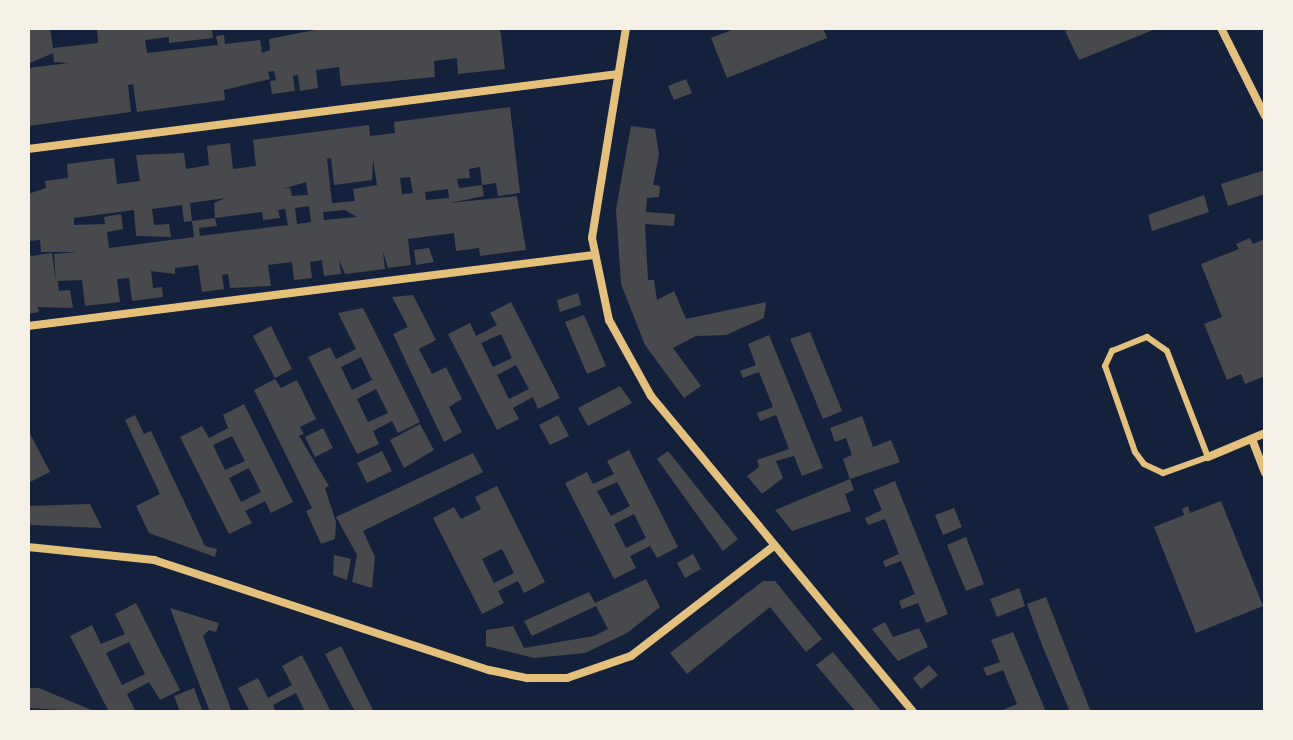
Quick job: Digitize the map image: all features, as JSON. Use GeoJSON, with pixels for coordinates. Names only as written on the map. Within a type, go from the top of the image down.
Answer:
{"type":"FeatureCollection","features":[{"type":"Feature","properties":{"kind":"street"},"geometry":{"type":"LineString","coordinates":[[626,28],[595,210],[594,255],[609,320],[625,355],[651,396],[913,712]]}},
{"type":"Feature","properties":{"kind":"street"},"geometry":{"type":"LineString","coordinates":[[1221,28],[1265,116]]}},
{"type":"Feature","properties":{"kind":"street"},"geometry":{"type":"LineString","coordinates":[[28,149],[618,74]]}},
{"type":"Feature","properties":{"kind":"street"},"geometry":{"type":"LineString","coordinates":[[28,326],[594,255]]}},
{"type":"Feature","properties":{"kind":"street"},"geometry":{"type":"LineString","coordinates":[[1208,457],[1265,433]]}},
{"type":"Feature","properties":{"kind":"street"},"geometry":{"type":"LineString","coordinates":[[1252,439],[1265,473]]}},
{"type":"Feature","properties":{"kind":"street"},"geometry":{"type":"LineString","coordinates":[[28,547],[154,560],[489,670],[527,678],[567,678],[606,669],[631,656],[774,546]]}},
{"type":"Feature","properties":{"kind":"lane"},"geometry":{"type":"LineString","coordinates":[[1147,337],[1163,344],[1208,457],[1163,473],[1144,464],[1106,375],[1112,351],[1147,337]]}},
{"type":"Feature","properties":{"kind":"building"},"geometry":{"type":"Polygon","coordinates":[[[28,28],[50,28],[53,48],[98,43],[97,28],[212,28],[213,38],[169,43],[169,37],[145,40],[147,53],[218,45],[216,36],[224,35],[225,44],[260,40],[262,53],[270,50],[269,39],[315,30],[500,28],[505,69],[458,74],[457,58],[434,61],[435,77],[341,86],[339,67],[316,70],[318,88],[300,91],[298,75],[293,76],[295,91],[272,94],[270,81],[276,80],[274,71],[268,72],[270,79],[224,90],[225,100],[137,112],[133,84],[128,85],[131,112],[28,126],[28,68],[69,63],[54,62],[53,53],[28,64],[28,28]]]}},
{"type":"Feature","properties":{"kind":"building"},"geometry":{"type":"Polygon","coordinates":[[[737,28],[823,28],[827,38],[727,78],[711,38],[737,28]]]}},
{"type":"Feature","properties":{"kind":"building"},"geometry":{"type":"Polygon","coordinates":[[[1073,28],[1158,28],[1079,60],[1065,31],[1073,28]]]}},
{"type":"Feature","properties":{"kind":"building"},"geometry":{"type":"Polygon","coordinates":[[[686,79],[692,93],[674,100],[668,86],[686,79]]]}},
{"type":"Feature","properties":{"kind":"building"},"geometry":{"type":"Polygon","coordinates":[[[510,107],[520,193],[498,196],[496,183],[482,185],[484,196],[450,203],[517,196],[526,250],[480,256],[479,248],[456,251],[454,233],[408,239],[411,265],[388,268],[383,252],[385,269],[345,274],[339,260],[341,274],[324,276],[322,260],[310,262],[312,278],[294,280],[292,262],[268,265],[271,286],[230,288],[228,274],[222,275],[224,289],[202,292],[198,265],[175,268],[175,274],[151,271],[153,288],[162,287],[163,297],[132,301],[129,278],[117,279],[120,302],[85,306],[82,280],[58,281],[59,291],[70,290],[73,308],[38,307],[39,312],[28,314],[28,245],[31,256],[52,253],[56,282],[54,254],[78,252],[41,252],[40,240],[28,241],[28,194],[46,188],[45,181],[68,178],[67,164],[114,158],[117,184],[140,181],[136,155],[184,153],[186,169],[209,165],[207,146],[230,143],[233,169],[256,166],[253,140],[369,125],[370,136],[395,133],[394,122],[510,107]],[[331,158],[327,159],[332,203],[355,201],[353,189],[377,185],[373,159],[372,180],[334,185],[331,158]],[[480,167],[469,169],[470,178],[457,179],[459,188],[482,185],[480,167]],[[410,177],[400,178],[402,194],[413,193],[410,177]],[[306,182],[283,189],[290,188],[292,196],[308,195],[306,182]],[[448,189],[425,192],[426,200],[449,198],[448,189]],[[226,198],[190,203],[192,221],[215,218],[214,203],[226,198]],[[182,205],[152,209],[154,225],[169,224],[171,237],[136,236],[134,210],[74,218],[74,225],[105,224],[104,217],[121,214],[123,229],[107,232],[109,248],[194,237],[192,221],[184,222],[182,205]],[[309,206],[295,208],[297,224],[311,222],[309,206]],[[285,209],[278,210],[280,218],[263,220],[262,212],[215,218],[217,226],[199,228],[200,236],[288,225],[285,209]],[[345,210],[323,212],[324,220],[357,217],[345,210]]]}},
{"type":"Feature","properties":{"kind":"building"},"geometry":{"type":"Polygon","coordinates":[[[631,126],[655,129],[659,154],[653,185],[660,186],[659,197],[647,198],[646,212],[675,214],[674,226],[645,224],[648,280],[654,280],[657,300],[674,291],[686,319],[766,302],[764,318],[726,335],[696,336],[673,348],[701,386],[684,398],[645,345],[621,284],[616,209],[631,126]]]}},
{"type":"Feature","properties":{"kind":"building"},"geometry":{"type":"Polygon","coordinates":[[[1265,170],[1265,194],[1228,206],[1221,184],[1265,170]]]}},
{"type":"Feature","properties":{"kind":"building"},"geometry":{"type":"Polygon","coordinates":[[[1204,195],[1209,212],[1152,231],[1148,215],[1204,195]]]}},
{"type":"Feature","properties":{"kind":"building"},"geometry":{"type":"Polygon","coordinates":[[[1250,238],[1253,244],[1265,239],[1265,376],[1245,384],[1241,374],[1227,380],[1204,324],[1222,317],[1201,264],[1239,249],[1236,244],[1250,238]]]}},
{"type":"Feature","properties":{"kind":"building"},"geometry":{"type":"Polygon","coordinates":[[[429,248],[434,262],[416,265],[414,250],[429,248]]]}},
{"type":"Feature","properties":{"kind":"building"},"geometry":{"type":"Polygon","coordinates":[[[578,293],[581,305],[560,312],[557,300],[578,293]]]}},
{"type":"Feature","properties":{"kind":"building"},"geometry":{"type":"Polygon","coordinates":[[[413,295],[436,340],[419,349],[432,374],[446,367],[462,399],[449,407],[462,432],[444,442],[393,334],[408,327],[392,297],[413,295]]]}},
{"type":"Feature","properties":{"kind":"building"},"geometry":{"type":"Polygon","coordinates":[[[511,302],[560,398],[538,409],[533,397],[513,408],[519,419],[497,430],[448,334],[470,323],[476,336],[497,325],[490,313],[511,302]],[[501,334],[481,343],[493,367],[512,358],[501,334]],[[516,365],[497,375],[509,399],[529,389],[516,365]]]}},
{"type":"Feature","properties":{"kind":"building"},"geometry":{"type":"Polygon","coordinates":[[[363,308],[420,422],[398,433],[392,421],[373,431],[379,444],[357,454],[308,357],[330,347],[336,359],[356,349],[338,313],[363,308]],[[361,357],[341,367],[352,390],[372,380],[361,357]],[[376,389],[357,399],[368,422],[388,413],[376,389]]]}},
{"type":"Feature","properties":{"kind":"building"},"geometry":{"type":"Polygon","coordinates":[[[584,315],[606,366],[587,374],[565,322],[584,315]]]}},
{"type":"Feature","properties":{"kind":"building"},"geometry":{"type":"Polygon","coordinates":[[[271,326],[292,369],[275,378],[253,336],[271,326]]]}},
{"type":"Feature","properties":{"kind":"building"},"geometry":{"type":"Polygon","coordinates":[[[810,332],[842,411],[823,419],[790,339],[810,332]]]}},
{"type":"Feature","properties":{"kind":"building"},"geometry":{"type":"Polygon","coordinates":[[[769,335],[823,468],[802,476],[794,456],[776,461],[783,478],[762,494],[747,476],[759,467],[757,460],[789,449],[776,415],[760,421],[757,413],[773,407],[759,372],[743,378],[740,371],[756,365],[748,344],[769,335]]]}},
{"type":"Feature","properties":{"kind":"building"},"geometry":{"type":"Polygon","coordinates":[[[275,379],[281,388],[297,380],[316,419],[300,427],[304,434],[299,436],[329,486],[325,488],[336,522],[335,539],[321,544],[306,511],[312,508],[254,390],[275,379]]]}},
{"type":"Feature","properties":{"kind":"building"},"geometry":{"type":"Polygon","coordinates":[[[620,386],[632,403],[588,426],[578,408],[620,386]]]}},
{"type":"Feature","properties":{"kind":"building"},"geometry":{"type":"Polygon","coordinates":[[[244,404],[293,502],[271,513],[265,501],[245,511],[252,523],[229,534],[180,437],[202,426],[209,438],[228,428],[223,415],[244,404]],[[232,436],[213,445],[225,470],[245,461],[232,436]],[[249,468],[229,478],[241,502],[261,492],[249,468]]]}},
{"type":"Feature","properties":{"kind":"building"},"geometry":{"type":"Polygon","coordinates":[[[135,415],[144,434],[151,431],[205,546],[217,549],[215,557],[149,533],[136,506],[160,494],[125,420],[135,415]]]}},
{"type":"Feature","properties":{"kind":"building"},"geometry":{"type":"Polygon","coordinates":[[[558,415],[569,436],[550,445],[539,425],[558,415]]]}},
{"type":"Feature","properties":{"kind":"building"},"geometry":{"type":"Polygon","coordinates":[[[862,416],[873,447],[891,440],[900,462],[850,479],[843,459],[852,455],[846,438],[835,442],[830,428],[862,416]]]}},
{"type":"Feature","properties":{"kind":"building"},"geometry":{"type":"Polygon","coordinates":[[[420,424],[434,450],[404,468],[390,440],[420,424]]]}},
{"type":"Feature","properties":{"kind":"building"},"geometry":{"type":"Polygon","coordinates":[[[323,428],[333,448],[315,457],[305,437],[323,428]]]}},
{"type":"Feature","properties":{"kind":"building"},"geometry":{"type":"Polygon","coordinates":[[[28,430],[50,472],[28,483],[28,430]]]}},
{"type":"Feature","properties":{"kind":"building"},"geometry":{"type":"Polygon","coordinates":[[[629,450],[678,547],[657,558],[650,546],[630,556],[636,568],[614,579],[565,483],[587,472],[593,484],[614,474],[607,461],[629,450]],[[617,482],[597,491],[611,516],[630,506],[617,482]],[[634,514],[614,524],[626,548],[646,538],[634,514]]]}},
{"type":"Feature","properties":{"kind":"building"},"geometry":{"type":"Polygon","coordinates":[[[382,451],[392,471],[367,483],[357,463],[382,451]]]}},
{"type":"Feature","properties":{"kind":"building"},"geometry":{"type":"Polygon","coordinates":[[[668,451],[738,539],[723,551],[657,459],[668,451]]]}},
{"type":"Feature","properties":{"kind":"building"},"geometry":{"type":"Polygon","coordinates":[[[473,453],[483,472],[363,531],[375,557],[372,588],[352,582],[357,555],[336,517],[473,453]]]}},
{"type":"Feature","properties":{"kind":"building"},"geometry":{"type":"Polygon","coordinates":[[[850,479],[854,490],[845,494],[851,511],[792,531],[775,510],[850,479]]]}},
{"type":"Feature","properties":{"kind":"building"},"geometry":{"type":"Polygon","coordinates":[[[895,481],[948,614],[926,623],[918,603],[902,609],[899,601],[915,594],[901,561],[885,567],[883,561],[899,554],[885,519],[868,525],[865,518],[882,510],[873,490],[895,481]]]}},
{"type":"Feature","properties":{"kind":"building"},"geometry":{"type":"Polygon","coordinates":[[[497,486],[545,582],[524,593],[518,581],[498,591],[504,603],[482,614],[433,518],[454,507],[461,519],[481,509],[475,497],[497,486]],[[502,549],[482,559],[494,583],[514,573],[502,549]]]}},
{"type":"Feature","properties":{"kind":"building"},"geometry":{"type":"Polygon","coordinates":[[[1221,501],[1263,606],[1196,633],[1154,527],[1184,515],[1182,509],[1188,506],[1190,513],[1221,501]]]}},
{"type":"Feature","properties":{"kind":"building"},"geometry":{"type":"Polygon","coordinates":[[[90,504],[102,528],[31,525],[28,518],[28,506],[90,504]]]}},
{"type":"Feature","properties":{"kind":"building"},"geometry":{"type":"Polygon","coordinates":[[[954,508],[962,527],[943,535],[935,515],[954,508]]]}},
{"type":"Feature","properties":{"kind":"building"},"geometry":{"type":"Polygon","coordinates":[[[966,537],[984,584],[966,591],[947,545],[966,537]]]}},
{"type":"Feature","properties":{"kind":"building"},"geometry":{"type":"Polygon","coordinates":[[[693,554],[701,569],[685,578],[677,563],[693,554]]]}},
{"type":"Feature","properties":{"kind":"building"},"geometry":{"type":"Polygon","coordinates":[[[334,555],[351,559],[347,580],[333,575],[334,555]]]}},
{"type":"Feature","properties":{"kind":"building"},"geometry":{"type":"Polygon","coordinates":[[[646,579],[660,607],[627,633],[585,653],[534,658],[486,646],[486,630],[513,626],[524,648],[594,636],[608,629],[596,606],[532,636],[524,621],[589,592],[595,603],[646,579]]]}},
{"type":"Feature","properties":{"kind":"building"},"geometry":{"type":"Polygon","coordinates":[[[763,581],[775,581],[822,639],[806,652],[770,607],[687,674],[670,653],[763,581]]]}},
{"type":"Feature","properties":{"kind":"building"},"geometry":{"type":"Polygon","coordinates":[[[1019,588],[1025,606],[997,617],[990,599],[1019,588]]]}},
{"type":"Feature","properties":{"kind":"building"},"geometry":{"type":"Polygon","coordinates":[[[1046,597],[1091,712],[1070,712],[1042,645],[1027,604],[1046,597]]]}},
{"type":"Feature","properties":{"kind":"building"},"geometry":{"type":"Polygon","coordinates":[[[136,603],[180,690],[160,700],[149,682],[127,694],[136,712],[109,712],[70,636],[92,625],[101,644],[125,634],[115,614],[136,603]],[[129,642],[106,653],[122,685],[145,674],[129,642]]]}},
{"type":"Feature","properties":{"kind":"building"},"geometry":{"type":"Polygon","coordinates":[[[170,608],[219,623],[216,632],[209,630],[203,636],[232,712],[210,712],[170,608]]]}},
{"type":"Feature","properties":{"kind":"building"},"geometry":{"type":"Polygon","coordinates":[[[885,622],[893,637],[919,628],[928,647],[898,661],[872,629],[885,622]]]}},
{"type":"Feature","properties":{"kind":"building"},"geometry":{"type":"Polygon","coordinates":[[[1013,632],[1046,712],[998,712],[1017,704],[1003,670],[987,676],[983,668],[1000,662],[991,640],[1013,632]]]}},
{"type":"Feature","properties":{"kind":"building"},"geometry":{"type":"Polygon","coordinates":[[[341,646],[374,712],[355,712],[325,654],[341,646]]]}},
{"type":"Feature","properties":{"kind":"building"},"geometry":{"type":"Polygon","coordinates":[[[833,652],[882,712],[856,712],[816,665],[833,652]]]}},
{"type":"Feature","properties":{"kind":"building"},"geometry":{"type":"Polygon","coordinates":[[[302,655],[331,712],[305,712],[296,693],[273,705],[276,712],[250,712],[238,688],[258,678],[268,698],[292,685],[282,666],[302,655]]]}},
{"type":"Feature","properties":{"kind":"building"},"geometry":{"type":"Polygon","coordinates":[[[929,665],[938,675],[921,689],[913,678],[929,665]]]}},
{"type":"Feature","properties":{"kind":"building"},"geometry":{"type":"Polygon","coordinates":[[[28,688],[39,688],[96,712],[28,708],[28,688]]]}},
{"type":"Feature","properties":{"kind":"building"},"geometry":{"type":"Polygon","coordinates":[[[194,688],[203,712],[180,712],[174,696],[194,688]]]}}]}
